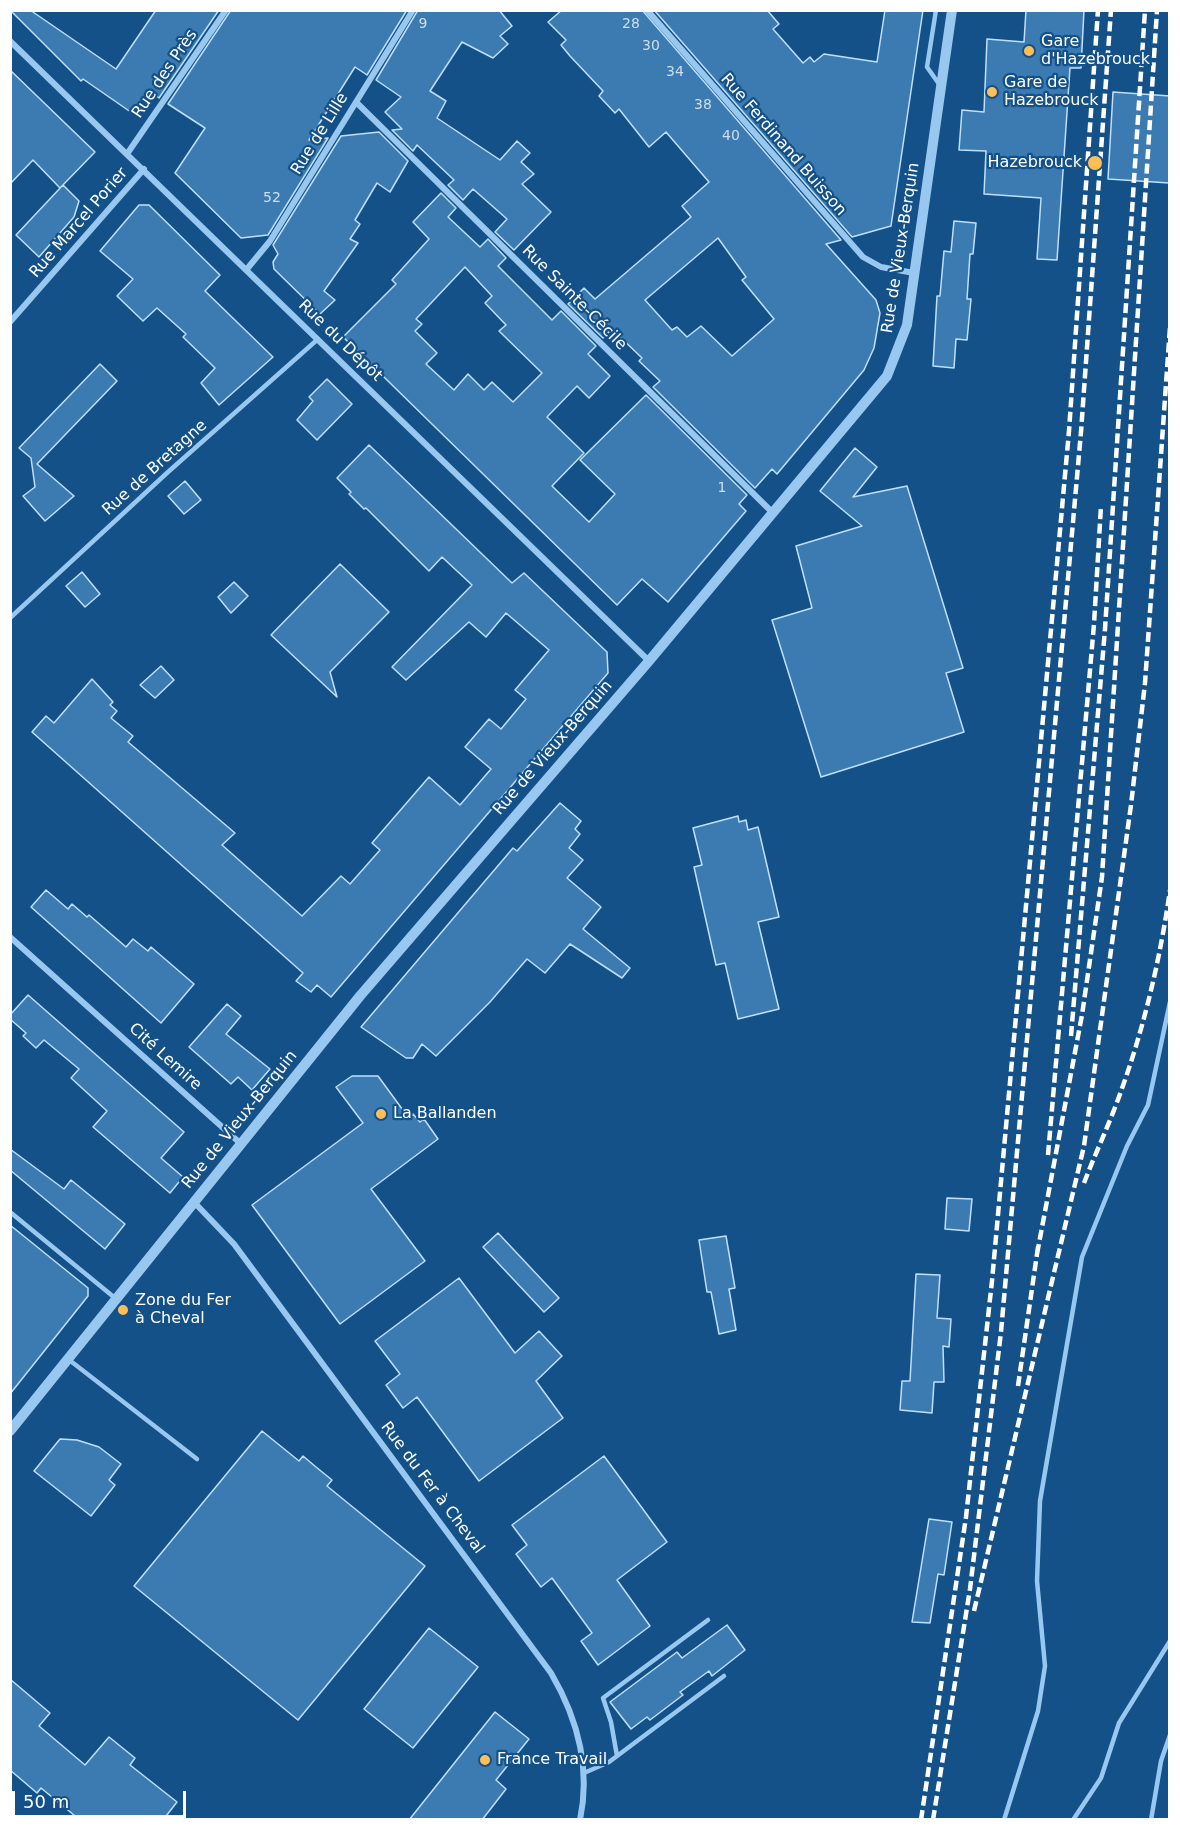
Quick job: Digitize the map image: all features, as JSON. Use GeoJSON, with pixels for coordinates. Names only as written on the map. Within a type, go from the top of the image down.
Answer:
{"type":"FeatureCollection","features":[{"type":"Feature","properties":{"kind":"street","name":"Rue des Près"},"geometry":{"type":"LineString","coordinates":[[128,154],[226,10]]}},
{"type":"Feature","properties":{"kind":"street","name":"Rue de Lille"},"geometry":{"type":"LineString","coordinates":[[247,269],[270,241],[413,10]]}},
{"type":"Feature","properties":{"kind":"street","name":"Rue Ferdinand Buisson"},"geometry":{"type":"LineString","coordinates":[[647,10],[863,257],[881,267],[914,273]]}},
{"type":"Feature","properties":{"kind":"street","name":"Rue de Vieux-Berquin"},"geometry":{"type":"LineString","coordinates":[[10,1431],[360,996],[649,661],[887,376],[907,325],[952,10]]}},
{"type":"Feature","properties":{"kind":"street","name":"Rue du Dépôt"},"geometry":{"type":"LineString","coordinates":[[10,41],[649,661]]}},
{"type":"Feature","properties":{"kind":"street","name":"Rue Sainte-Cécile"},"geometry":{"type":"LineString","coordinates":[[356,102],[773,513]]}},
{"type":"Feature","properties":{"kind":"street","name":"Rue Marcel Porier"},"geometry":{"type":"LineString","coordinates":[[10,322],[144,169]]}},
{"type":"Feature","properties":{"kind":"street","name":"Cité Lemire"},"geometry":{"type":"LineString","coordinates":[[10,937],[240,1143]]}},
{"type":"Feature","properties":{"kind":"street","name":"Rue du Fer à Cheval"},"geometry":{"type":"LineString","coordinates":[[193,1201],[234,1244],[551,1673],[576,1723],[584,1773],[580,1820]]}},
{"type":"Feature","properties":{"kind":"lane"},"geometry":{"type":"LineString","coordinates":[[936,10],[927,67],[940,85]]}},
{"type":"Feature","properties":{"kind":"lane","name":"Rue de Bretagne"},"geometry":{"type":"LineString","coordinates":[[10,618],[168,472],[318,339]]}},
{"type":"Feature","properties":{"kind":"lane"},"geometry":{"type":"LineString","coordinates":[[1004,1820],[1038,1710],[1045,1666],[1037,1581],[1040,1501],[1082,1257],[1127,1146],[1148,1105],[1170,1002]]}},
{"type":"Feature","properties":{"kind":"lane"},"geometry":{"type":"LineString","coordinates":[[10,1212],[116,1299]]}},
{"type":"Feature","properties":{"kind":"lane"},"geometry":{"type":"LineString","coordinates":[[68,1359],[197,1458]]}},
{"type":"Feature","properties":{"kind":"lane"},"geometry":{"type":"LineString","coordinates":[[617,1756],[611,1722],[603,1698],[708,1620]]}},
{"type":"Feature","properties":{"kind":"lane"},"geometry":{"type":"LineString","coordinates":[[1073,1820],[1101,1778],[1119,1723],[1170,1641]]}},
{"type":"Feature","properties":{"kind":"lane"},"geometry":{"type":"LineString","coordinates":[[584,1773],[617,1756],[724,1676]]}},
{"type":"Feature","properties":{"kind":"lane"},"geometry":{"type":"LineString","coordinates":[[1151,1820],[1161,1761],[1170,1735]]}},
{"type":"Feature","properties":{"kind":"building"},"geometry":{"type":"Polygon","coordinates":[[[10,10],[30,10],[116,69],[156,10],[219,10],[159,98],[151,92],[135,115],[83,79],[81,81],[10,10]]]}},
{"type":"Feature","properties":{"kind":"building"},"geometry":{"type":"Polygon","coordinates":[[[231,10],[407,10],[367,75],[355,67],[309,140],[328,138],[268,235],[241,238],[175,173],[205,128],[168,104],[231,10]]]}},
{"type":"Feature","properties":{"kind":"building"},"geometry":{"type":"Polygon","coordinates":[[[418,10],[499,10],[512,26],[500,36],[508,44],[493,58],[462,42],[430,91],[446,101],[437,118],[500,160],[517,141],[530,153],[521,162],[534,174],[522,184],[551,212],[514,250],[495,232],[507,219],[473,189],[463,200],[448,185],[454,180],[417,145],[413,151],[392,130],[402,129],[385,112],[401,97],[376,80],[418,10]]]}},
{"type":"Feature","properties":{"kind":"building"},"geometry":{"type":"Polygon","coordinates":[[[562,10],[642,10],[841,240],[826,244],[876,300],[880,313],[874,348],[864,370],[777,474],[772,469],[755,488],[653,387],[660,381],[639,361],[642,358],[612,329],[603,338],[568,304],[584,288],[595,299],[691,217],[682,206],[709,182],[666,132],[649,147],[619,109],[615,113],[599,96],[603,91],[561,45],[566,40],[548,22],[562,10]],[[718,238],[645,300],[672,330],[677,327],[687,337],[701,326],[732,356],[774,319],[742,280],[746,277],[718,238]]]}},
{"type":"Feature","properties":{"kind":"building"},"geometry":{"type":"Polygon","coordinates":[[[654,10],[767,10],[779,24],[773,29],[803,63],[810,57],[814,62],[824,54],[877,62],[885,10],[923,10],[891,226],[852,237],[654,10]]]}},
{"type":"Feature","properties":{"kind":"building"},"geometry":{"type":"Polygon","coordinates":[[[1026,10],[1084,10],[1081,68],[1070,68],[1057,260],[1037,259],[1041,198],[984,194],[986,151],[959,150],[962,110],[984,112],[987,39],[1024,42],[1026,10]]]}},
{"type":"Feature","properties":{"kind":"building"},"geometry":{"type":"Polygon","coordinates":[[[10,70],[95,152],[60,188],[33,160],[10,184],[10,70]]]}},
{"type":"Feature","properties":{"kind":"building"},"geometry":{"type":"Polygon","coordinates":[[[1113,92],[1170,96],[1169,183],[1108,179],[1113,92]]]}},
{"type":"Feature","properties":{"kind":"building"},"geometry":{"type":"Polygon","coordinates":[[[379,132],[408,161],[390,192],[377,183],[355,220],[360,224],[350,239],[358,243],[324,291],[335,300],[320,314],[274,269],[273,262],[278,254],[273,245],[341,136],[379,132]]]}},
{"type":"Feature","properties":{"kind":"building"},"geometry":{"type":"Polygon","coordinates":[[[63,185],[79,201],[74,217],[39,257],[16,235],[63,185]]]}},
{"type":"Feature","properties":{"kind":"building"},"geometry":{"type":"Polygon","coordinates":[[[441,193],[456,208],[448,217],[480,247],[488,239],[506,258],[498,266],[552,320],[561,311],[596,346],[588,354],[610,376],[589,398],[577,386],[547,417],[584,453],[552,486],[589,522],[615,494],[580,460],[646,395],[747,495],[739,504],[746,511],[668,602],[642,579],[617,605],[343,337],[396,284],[392,280],[429,239],[413,222],[441,193]],[[465,267],[416,319],[422,324],[415,331],[437,353],[426,364],[454,390],[468,374],[484,390],[492,382],[513,402],[542,373],[499,331],[506,325],[485,303],[492,296],[465,267]]]}},
{"type":"Feature","properties":{"kind":"building"},"geometry":{"type":"Polygon","coordinates":[[[139,205],[149,205],[220,275],[205,291],[273,357],[219,405],[201,383],[215,368],[183,337],[186,334],[157,308],[143,321],[117,296],[133,279],[100,251],[139,205]]]}},
{"type":"Feature","properties":{"kind":"building"},"geometry":{"type":"Polygon","coordinates":[[[954,221],[976,223],[973,254],[970,254],[967,299],[971,299],[967,340],[956,339],[954,368],[933,366],[937,296],[940,296],[944,251],[951,252],[954,221]]]}},
{"type":"Feature","properties":{"kind":"building"},"geometry":{"type":"Polygon","coordinates":[[[100,364],[117,381],[37,464],[74,496],[45,521],[23,496],[35,487],[31,458],[19,448],[100,364]]]}},
{"type":"Feature","properties":{"kind":"building"},"geometry":{"type":"Polygon","coordinates":[[[327,379],[352,404],[317,440],[297,420],[313,401],[309,397],[327,379]]]}},
{"type":"Feature","properties":{"kind":"building"},"geometry":{"type":"Polygon","coordinates":[[[369,445],[512,583],[524,573],[607,652],[608,673],[331,997],[317,985],[311,992],[296,981],[303,973],[32,732],[46,716],[54,723],[92,679],[113,702],[110,705],[117,711],[111,718],[133,736],[128,742],[235,833],[222,845],[302,916],[341,876],[350,884],[380,850],[372,843],[429,777],[460,805],[491,769],[465,747],[489,719],[501,729],[526,699],[515,690],[549,650],[506,613],[486,637],[469,622],[406,680],[392,667],[472,585],[442,557],[429,571],[349,494],[351,492],[337,478],[369,445]]]}},
{"type":"Feature","properties":{"kind":"building"},"geometry":{"type":"Polygon","coordinates":[[[855,448],[877,467],[853,497],[907,486],[963,668],[946,673],[964,732],[821,777],[772,620],[812,608],[796,546],[862,526],[820,491],[855,448]]]}},
{"type":"Feature","properties":{"kind":"building"},"geometry":{"type":"Polygon","coordinates":[[[185,481],[201,500],[184,514],[168,496],[185,481]]]}},
{"type":"Feature","properties":{"kind":"building"},"geometry":{"type":"Polygon","coordinates":[[[340,564],[389,612],[330,672],[337,697],[271,635],[340,564]]]}},
{"type":"Feature","properties":{"kind":"building"},"geometry":{"type":"Polygon","coordinates":[[[82,572],[100,594],[85,607],[66,586],[82,572]]]}},
{"type":"Feature","properties":{"kind":"building"},"geometry":{"type":"Polygon","coordinates":[[[234,582],[248,596],[231,613],[218,597],[234,582]]]}},
{"type":"Feature","properties":{"kind":"building"},"geometry":{"type":"Polygon","coordinates":[[[161,666],[174,680],[155,698],[140,685],[161,666]]]}},
{"type":"Feature","properties":{"kind":"building"},"geometry":{"type":"Polygon","coordinates":[[[560,803],[581,821],[575,829],[580,834],[569,848],[583,860],[567,878],[601,907],[583,929],[630,968],[622,978],[570,944],[545,973],[527,959],[490,1002],[436,1056],[422,1044],[413,1058],[406,1058],[361,1027],[513,848],[517,851],[560,803]]]}},
{"type":"Feature","properties":{"kind":"building"},"geometry":{"type":"Polygon","coordinates":[[[738,816],[739,822],[746,820],[748,830],[758,827],[779,917],[758,922],[779,1009],[738,1019],[725,963],[716,965],[694,867],[702,865],[693,828],[738,816]]]}},
{"type":"Feature","properties":{"kind":"building"},"geometry":{"type":"Polygon","coordinates":[[[46,890],[68,909],[72,904],[87,917],[89,915],[126,947],[133,939],[148,951],[151,947],[194,984],[161,1023],[31,907],[46,890]]]}},
{"type":"Feature","properties":{"kind":"building"},"geometry":{"type":"Polygon","coordinates":[[[28,995],[184,1132],[161,1158],[183,1177],[170,1193],[93,1127],[107,1111],[71,1078],[79,1069],[44,1040],[36,1048],[23,1036],[26,1033],[10,1019],[10,1015],[28,995]]]}},
{"type":"Feature","properties":{"kind":"building"},"geometry":{"type":"Polygon","coordinates":[[[227,1004],[241,1016],[226,1034],[270,1069],[252,1090],[238,1077],[231,1084],[189,1047],[227,1004]]]}},
{"type":"Feature","properties":{"kind":"building"},"geometry":{"type":"Polygon","coordinates":[[[352,1076],[378,1076],[408,1117],[413,1114],[420,1122],[424,1119],[438,1139],[371,1189],[425,1261],[340,1324],[252,1205],[363,1123],[336,1087],[352,1076]]]}},
{"type":"Feature","properties":{"kind":"building"},"geometry":{"type":"Polygon","coordinates":[[[10,1149],[64,1189],[71,1180],[125,1224],[105,1249],[10,1170],[10,1149]]]}},
{"type":"Feature","properties":{"kind":"building"},"geometry":{"type":"Polygon","coordinates":[[[947,1198],[972,1199],[969,1231],[945,1229],[947,1198]]]}},
{"type":"Feature","properties":{"kind":"building"},"geometry":{"type":"Polygon","coordinates":[[[10,1225],[88,1288],[88,1296],[10,1394],[10,1225]]]}},
{"type":"Feature","properties":{"kind":"building"},"geometry":{"type":"Polygon","coordinates":[[[498,1233],[559,1298],[544,1312],[483,1247],[498,1233]]]}},
{"type":"Feature","properties":{"kind":"building"},"geometry":{"type":"Polygon","coordinates":[[[726,1236],[735,1288],[729,1289],[736,1330],[719,1334],[711,1292],[707,1292],[699,1240],[726,1236]]]}},
{"type":"Feature","properties":{"kind":"building"},"geometry":{"type":"Polygon","coordinates":[[[916,1274],[940,1275],[937,1318],[951,1319],[949,1347],[943,1346],[944,1382],[934,1382],[932,1413],[900,1410],[902,1381],[910,1381],[916,1274]]]}},
{"type":"Feature","properties":{"kind":"building"},"geometry":{"type":"Polygon","coordinates":[[[459,1278],[515,1353],[539,1331],[562,1356],[536,1381],[563,1418],[479,1481],[417,1397],[403,1408],[386,1385],[400,1374],[375,1341],[459,1278]]]}},
{"type":"Feature","properties":{"kind":"building"},"geometry":{"type":"Polygon","coordinates":[[[262,1431],[299,1461],[303,1456],[332,1480],[327,1486],[425,1566],[298,1720],[134,1586],[262,1431]]]}},
{"type":"Feature","properties":{"kind":"building"},"geometry":{"type":"Polygon","coordinates":[[[60,1439],[77,1440],[99,1447],[121,1464],[109,1480],[115,1485],[91,1516],[34,1471],[60,1439]]]}},
{"type":"Feature","properties":{"kind":"building"},"geometry":{"type":"Polygon","coordinates":[[[604,1456],[667,1542],[617,1580],[650,1626],[598,1665],[581,1641],[592,1633],[552,1578],[541,1587],[516,1554],[527,1545],[512,1525],[604,1456]]]}},
{"type":"Feature","properties":{"kind":"building"},"geometry":{"type":"Polygon","coordinates":[[[929,1519],[952,1522],[944,1575],[938,1574],[930,1623],[912,1622],[929,1519]]]}},
{"type":"Feature","properties":{"kind":"building"},"geometry":{"type":"Polygon","coordinates":[[[727,1625],[745,1650],[712,1676],[709,1671],[680,1692],[683,1695],[650,1720],[647,1717],[631,1729],[610,1702],[677,1652],[682,1658],[727,1625]]]}},
{"type":"Feature","properties":{"kind":"building"},"geometry":{"type":"Polygon","coordinates":[[[429,1628],[478,1667],[413,1748],[364,1709],[429,1628]]]}},
{"type":"Feature","properties":{"kind":"building"},"geometry":{"type":"Polygon","coordinates":[[[10,1679],[50,1713],[39,1726],[85,1765],[109,1737],[135,1758],[130,1765],[177,1802],[163,1820],[80,1820],[41,1788],[37,1793],[10,1770],[10,1679]]]}},
{"type":"Feature","properties":{"kind":"building","name":"France Travail"},"geometry":{"type":"Polygon","coordinates":[[[495,1712],[529,1739],[496,1780],[506,1789],[482,1820],[409,1820],[495,1712]]]}},
{"type":"Feature","properties":{"kind":"railway"},"geometry":{"type":"LineString","coordinates":[[921,1820],[966,1517],[992,1281],[1069,431],[1098,10]]}},
{"type":"Feature","properties":{"kind":"railway"},"geometry":{"type":"LineString","coordinates":[[933,1820],[970,1589],[1001,1332],[1081,432],[1111,10]]}},
{"type":"Feature","properties":{"kind":"railway"},"geometry":{"type":"LineString","coordinates":[[1071,1036],[1105,629],[1145,10]]}},
{"type":"Feature","properties":{"kind":"railway"},"geometry":{"type":"LineString","coordinates":[[1037,1254],[1082,1015],[1102,877],[1157,10]]}},
{"type":"Feature","properties":{"kind":"railway"},"geometry":{"type":"LineString","coordinates":[[974,1611],[1084,1146],[1131,805],[1145,683],[1170,327]]}},
{"type":"Feature","properties":{"kind":"railway"},"geometry":{"type":"LineString","coordinates":[[1048,1155],[1094,624],[1101,506]]}},
{"type":"Feature","properties":{"kind":"railway"},"geometry":{"type":"LineString","coordinates":[[1084,1183],[1116,1106],[1137,1044],[1156,968],[1170,890]]}},
{"type":"Feature","properties":{"kind":"railway"},"geometry":{"type":"LineString","coordinates":[[1018,1386],[1038,1247]]}},
{"type":"Feature","properties":{"kind":"place","name":"Gare d'Hazebrouck"},"geometry":{"type":"Point","coordinates":[1029,51]}},
{"type":"Feature","properties":{"kind":"place","name":"Gare de Hazebrouck"},"geometry":{"type":"Point","coordinates":[992,92]}},
{"type":"Feature","properties":{"kind":"place","name":"Hazebrouck"},"geometry":{"type":"Point","coordinates":[1095,163]}},
{"type":"Feature","properties":{"kind":"place","name":"La Ballanden"},"geometry":{"type":"Point","coordinates":[381,1114]}},
{"type":"Feature","properties":{"kind":"place","name":"Zone du Fer à Cheval"},"geometry":{"type":"Point","coordinates":[123,1310]}},
{"type":"Feature","properties":{"kind":"place","name":"France Travail"},"geometry":{"type":"Point","coordinates":[485,1760]}}]}
